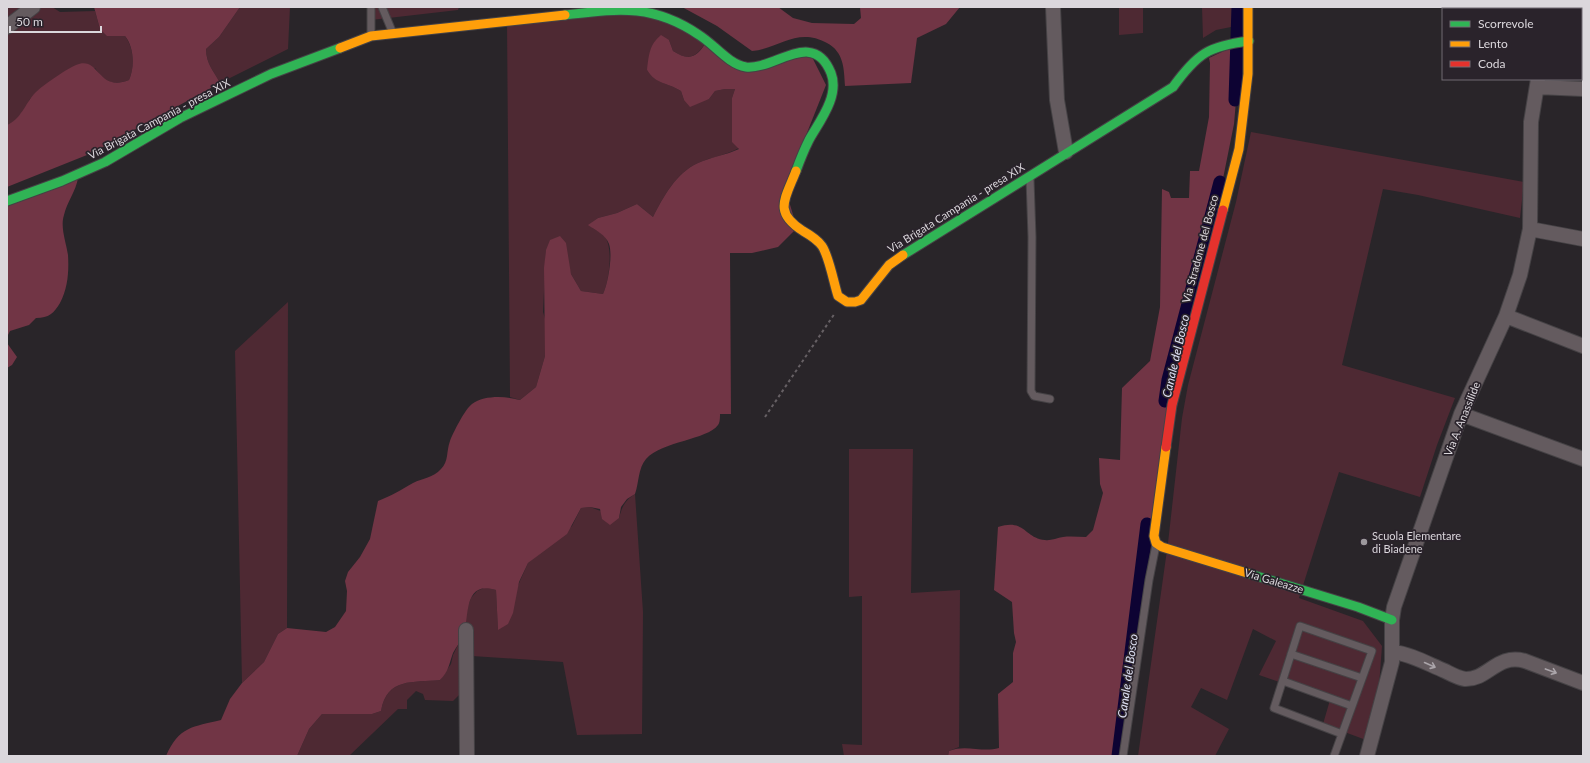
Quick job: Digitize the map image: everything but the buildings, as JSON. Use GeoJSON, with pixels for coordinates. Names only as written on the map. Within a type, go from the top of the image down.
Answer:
{"type":"FeatureCollection","features":[{"type":"Feature","properties":{"kind":"street"},"geometry":{"type":"LineString","coordinates":[[7,27],[33,7]]}},
{"type":"Feature","properties":{"kind":"street"},"geometry":{"type":"LineString","coordinates":[[1053,7],[1057,100],[1066,152]]}},
{"type":"Feature","properties":{"kind":"street","name":"Via Stradone del Bosco"},"geometry":{"type":"LineString","coordinates":[[1156,543],[1154,532],[1172,405],[1239,149],[1248,74],[1248,7]]}},
{"type":"Feature","properties":{"kind":"street","name":"Via Brigata Campania - presa XIX"},"geometry":{"type":"LineString","coordinates":[[7,201],[62,181],[105,162],[180,118],[271,74],[371,36],[621,8],[646,11],[695,31],[740,66],[760,65],[782,55],[805,52],[824,60],[829,68],[832,80],[832,91],[829,104],[804,150],[783,208],[791,223],[816,239],[823,247],[838,296],[844,301],[853,302],[861,299],[869,293],[889,265],[1066,152],[1159,97],[1173,87],[1188,66],[1198,56],[1226,43],[1249,41]]}},
{"type":"Feature","properties":{"kind":"street"},"geometry":{"type":"LineString","coordinates":[[1537,83],[1583,89]]}},
{"type":"Feature","properties":{"kind":"street","name":"Via A. Anassilide"},"geometry":{"type":"LineString","coordinates":[[1367,756],[1387,686],[1393,652],[1392,620],[1394,607],[1461,414],[1506,316],[1520,276],[1530,228],[1531,122],[1537,83]]}},
{"type":"Feature","properties":{"kind":"street"},"geometry":{"type":"LineString","coordinates":[[1530,228],[1583,239]]}},
{"type":"Feature","properties":{"kind":"street"},"geometry":{"type":"LineString","coordinates":[[1506,316],[1583,346]]}},
{"type":"Feature","properties":{"kind":"street"},"geometry":{"type":"LineString","coordinates":[[1461,414],[1583,459]]}},
{"type":"Feature","properties":{"kind":"street","name":"Via Galeazze"},"geometry":{"type":"LineString","coordinates":[[1156,543],[1162,547],[1358,607],[1392,620]]}},
{"type":"Feature","properties":{"kind":"street"},"geometry":{"type":"LineString","coordinates":[[466,630],[467,756]]}},
{"type":"Feature","properties":{"kind":"street"},"geometry":{"type":"LineString","coordinates":[[1393,652],[1413,657],[1461,678],[1479,676],[1501,662],[1515,660],[1525,661],[1583,683]]}},
{"type":"Feature","properties":{"kind":"lane"},"geometry":{"type":"LineString","coordinates":[[370,7],[371,36]]}},
{"type":"Feature","properties":{"kind":"lane"},"geometry":{"type":"LineString","coordinates":[[382,7],[393,33]]}},
{"type":"Feature","properties":{"kind":"lane"},"geometry":{"type":"LineString","coordinates":[[1030,176],[1032,237],[1031,391],[1034,396],[1050,399]]}},
{"type":"Feature","properties":{"kind":"lane"},"geometry":{"type":"LineString","coordinates":[[1124,756],[1149,580],[1156,543]]}},
{"type":"Feature","properties":{"kind":"lane"},"geometry":{"type":"LineString","coordinates":[[1334,756],[1342,734],[1362,678],[1372,651],[1300,626],[1274,708],[1342,734]]}},
{"type":"Feature","properties":{"kind":"lane"},"geometry":{"type":"LineString","coordinates":[[1291,654],[1362,678]]}},
{"type":"Feature","properties":{"kind":"lane"},"geometry":{"type":"LineString","coordinates":[[1283,681],[1352,706]]}},
{"type":"Feature","properties":{"kind":"path"},"geometry":{"type":"LineString","coordinates":[[765,417],[844,301]]}},
{"type":"Feature","properties":{"kind":"shaded area"},"geometry":{"type":"Polygon","coordinates":[[[7,7],[52,7],[60,12],[95,11],[100,29],[125,36],[128,41],[133,58],[129,80],[118,83],[109,82],[98,73],[95,68],[30,99],[21,114],[7,125],[7,7]]]}},
{"type":"Feature","properties":{"kind":"shaded area"},"geometry":{"type":"Polygon","coordinates":[[[94,7],[240,7],[219,37],[206,49],[207,59],[220,83],[92,153],[7,187],[7,125],[16,119],[35,93],[66,70],[84,63],[90,65],[104,78],[111,82],[119,83],[129,80],[133,57],[128,41],[125,36],[107,36],[100,29],[94,7]]]}},
{"type":"Feature","properties":{"kind":"shaded area"},"geometry":{"type":"Polygon","coordinates":[[[240,7],[290,7],[288,49],[220,83],[207,59],[206,49],[219,37],[240,7]]]}},
{"type":"Feature","properties":{"kind":"shaded area"},"geometry":{"type":"Polygon","coordinates":[[[371,7],[459,7],[458,10],[371,20],[371,7]]]}},
{"type":"Feature","properties":{"kind":"shaded area"},"geometry":{"type":"Polygon","coordinates":[[[682,7],[778,7],[793,18],[812,23],[854,24],[861,18],[860,7],[960,7],[946,24],[917,38],[911,83],[845,86],[840,56],[833,47],[827,43],[807,37],[789,40],[752,51],[717,26],[682,7]]]}},
{"type":"Feature","properties":{"kind":"shaded area"},"geometry":{"type":"Polygon","coordinates":[[[1119,7],[1143,7],[1143,33],[1119,35],[1119,7]]]}},
{"type":"Feature","properties":{"kind":"shaded area"},"geometry":{"type":"Polygon","coordinates":[[[1202,7],[1241,7],[1241,25],[1216,30],[1203,38],[1202,7]]]}},
{"type":"Feature","properties":{"kind":"shaded area"},"geometry":{"type":"Polygon","coordinates":[[[648,13],[707,41],[696,54],[688,57],[673,51],[669,40],[647,70],[658,81],[681,91],[684,100],[709,99],[715,91],[735,89],[732,98],[739,148],[690,167],[671,186],[653,217],[637,204],[617,213],[598,218],[589,225],[604,236],[609,248],[609,273],[603,294],[581,291],[571,274],[568,264],[546,250],[543,312],[546,322],[545,356],[536,387],[520,400],[510,397],[507,22],[648,13]]]}},
{"type":"Feature","properties":{"kind":"shaded area"},"geometry":{"type":"Polygon","coordinates":[[[661,35],[669,40],[673,51],[684,56],[693,56],[700,51],[707,41],[737,64],[811,55],[826,85],[785,188],[797,228],[778,247],[752,253],[730,253],[731,414],[720,414],[719,424],[712,430],[695,438],[662,448],[646,459],[640,471],[635,494],[627,499],[621,507],[619,518],[610,525],[602,519],[600,509],[590,507],[581,508],[567,534],[528,563],[519,582],[513,613],[508,624],[498,630],[496,590],[485,588],[477,590],[472,595],[469,603],[463,637],[453,653],[447,670],[440,680],[411,682],[395,687],[389,692],[384,700],[381,711],[372,714],[322,714],[309,729],[297,756],[166,756],[176,739],[188,729],[221,720],[230,699],[242,683],[264,662],[278,634],[287,628],[326,632],[335,627],[346,611],[347,591],[345,581],[348,572],[360,557],[370,539],[378,501],[413,483],[431,476],[444,466],[452,437],[466,411],[472,404],[483,399],[495,397],[520,400],[536,387],[545,356],[544,268],[546,250],[550,240],[560,236],[566,243],[571,274],[581,291],[603,294],[607,284],[609,269],[609,244],[600,233],[588,225],[598,218],[617,213],[637,204],[653,217],[671,186],[690,167],[708,159],[739,149],[732,142],[732,98],[735,89],[715,91],[709,99],[690,107],[684,100],[681,91],[658,81],[650,75],[647,70],[649,55],[654,43],[661,35]]]}},
{"type":"Feature","properties":{"kind":"shaded area"},"geometry":{"type":"Polygon","coordinates":[[[1241,43],[1234,124],[1150,541],[1119,756],[948,756],[949,751],[955,749],[968,748],[986,750],[999,748],[998,694],[1013,682],[1013,653],[1016,642],[1012,602],[994,590],[998,527],[1014,525],[1024,529],[1033,536],[1047,540],[1061,537],[1086,537],[1093,530],[1103,493],[1100,484],[1099,458],[1120,460],[1122,388],[1150,361],[1160,307],[1162,189],[1169,192],[1171,198],[1189,198],[1190,171],[1199,171],[1209,117],[1209,58],[1241,43]]]}},
{"type":"Feature","properties":{"kind":"shaded area"},"geometry":{"type":"Polygon","coordinates":[[[1251,132],[1524,182],[1520,218],[1418,195],[1383,189],[1342,365],[1455,398],[1437,445],[1420,497],[1339,472],[1299,598],[1363,621],[1382,646],[1379,686],[1366,740],[1323,724],[1330,700],[1259,675],[1276,641],[1253,629],[1227,700],[1201,688],[1191,707],[1229,729],[1215,756],[1138,756],[1168,543],[1182,418],[1188,385],[1236,202],[1251,132]]]}},
{"type":"Feature","properties":{"kind":"shaded area"},"geometry":{"type":"Polygon","coordinates":[[[78,178],[65,210],[63,220],[63,230],[68,255],[68,267],[63,297],[58,307],[51,314],[36,318],[29,325],[10,331],[7,337],[7,206],[78,178]]]}},
{"type":"Feature","properties":{"kind":"shaded area"},"geometry":{"type":"Polygon","coordinates":[[[288,302],[287,628],[278,634],[264,662],[242,683],[235,351],[288,302]]]}},
{"type":"Feature","properties":{"kind":"shaded area"},"geometry":{"type":"Polygon","coordinates":[[[7,343],[17,357],[12,365],[7,368],[7,343]]]}},
{"type":"Feature","properties":{"kind":"shaded area"},"geometry":{"type":"Polygon","coordinates":[[[849,449],[913,449],[911,593],[960,590],[959,747],[949,751],[948,756],[844,756],[842,744],[862,745],[862,596],[849,597],[849,449]]]}},
{"type":"Feature","properties":{"kind":"shaded area"},"geometry":{"type":"Polygon","coordinates":[[[635,494],[643,612],[642,734],[577,735],[563,662],[472,656],[462,692],[453,701],[425,700],[423,694],[416,691],[407,700],[407,709],[398,709],[349,756],[297,756],[309,729],[322,714],[372,714],[381,711],[384,700],[389,692],[395,687],[411,682],[440,680],[451,664],[453,655],[462,637],[467,608],[471,598],[477,591],[486,587],[496,590],[498,630],[528,563],[572,526],[581,508],[590,507],[619,518],[624,504],[635,494]]]}},
{"type":"Feature","properties":{"kind":"waterway","name":"Canale del Bosco"},"geometry":{"type":"LineString","coordinates":[[1235,100],[1238,7]]}},
{"type":"Feature","properties":{"kind":"waterway","name":"Canale del Bosco"},"geometry":{"type":"LineString","coordinates":[[1165,401],[1168,380],[1220,182]]}},
{"type":"Feature","properties":{"kind":"waterway","name":"Canale del Bosco"},"geometry":{"type":"LineString","coordinates":[[1118,756],[1147,524]]}},
{"type":"Feature","properties":{"kind":"traffic: fast"},"geometry":{"type":"LineString","coordinates":[[565,15],[618,10],[650,13],[682,25],[705,39],[733,62],[746,67],[769,63],[793,54],[804,52],[814,54],[823,60],[831,73],[833,82],[831,100],[809,140],[796,171]]}},
{"type":"Feature","properties":{"kind":"traffic: fast"},"geometry":{"type":"LineString","coordinates":[[903,255],[1173,87],[1197,59],[1213,49],[1249,41]]}},
{"type":"Feature","properties":{"kind":"traffic: fast"},"geometry":{"type":"LineString","coordinates":[[7,201],[62,181],[105,162],[180,118],[271,74],[340,48]]}},
{"type":"Feature","properties":{"kind":"traffic: fast"},"geometry":{"type":"LineString","coordinates":[[1247,573],[1358,607],[1392,620]]}},
{"type":"Feature","properties":{"kind":"traffic: slow"},"geometry":{"type":"LineString","coordinates":[[1223,210],[1239,149],[1248,74],[1248,7]]}},
{"type":"Feature","properties":{"kind":"traffic: slow"},"geometry":{"type":"LineString","coordinates":[[340,48],[371,36],[565,15]]}},
{"type":"Feature","properties":{"kind":"traffic: slow"},"geometry":{"type":"LineString","coordinates":[[796,171],[785,197],[785,211],[788,218],[794,224],[813,237],[822,246],[829,263],[838,296],[847,302],[861,300],[889,265],[903,255]]}},
{"type":"Feature","properties":{"kind":"traffic: slow"},"geometry":{"type":"LineString","coordinates":[[1166,447],[1154,536],[1156,543],[1162,547],[1247,573]]}},
{"type":"Feature","properties":{"kind":"traffic: jam"},"geometry":{"type":"LineString","coordinates":[[1166,447],[1172,405],[1223,210]]}},
{"type":"Feature","properties":{"kind":"place","name":"Scuola Elementare di Biadene"},"geometry":{"type":"Point","coordinates":[1364,542]}}]}
